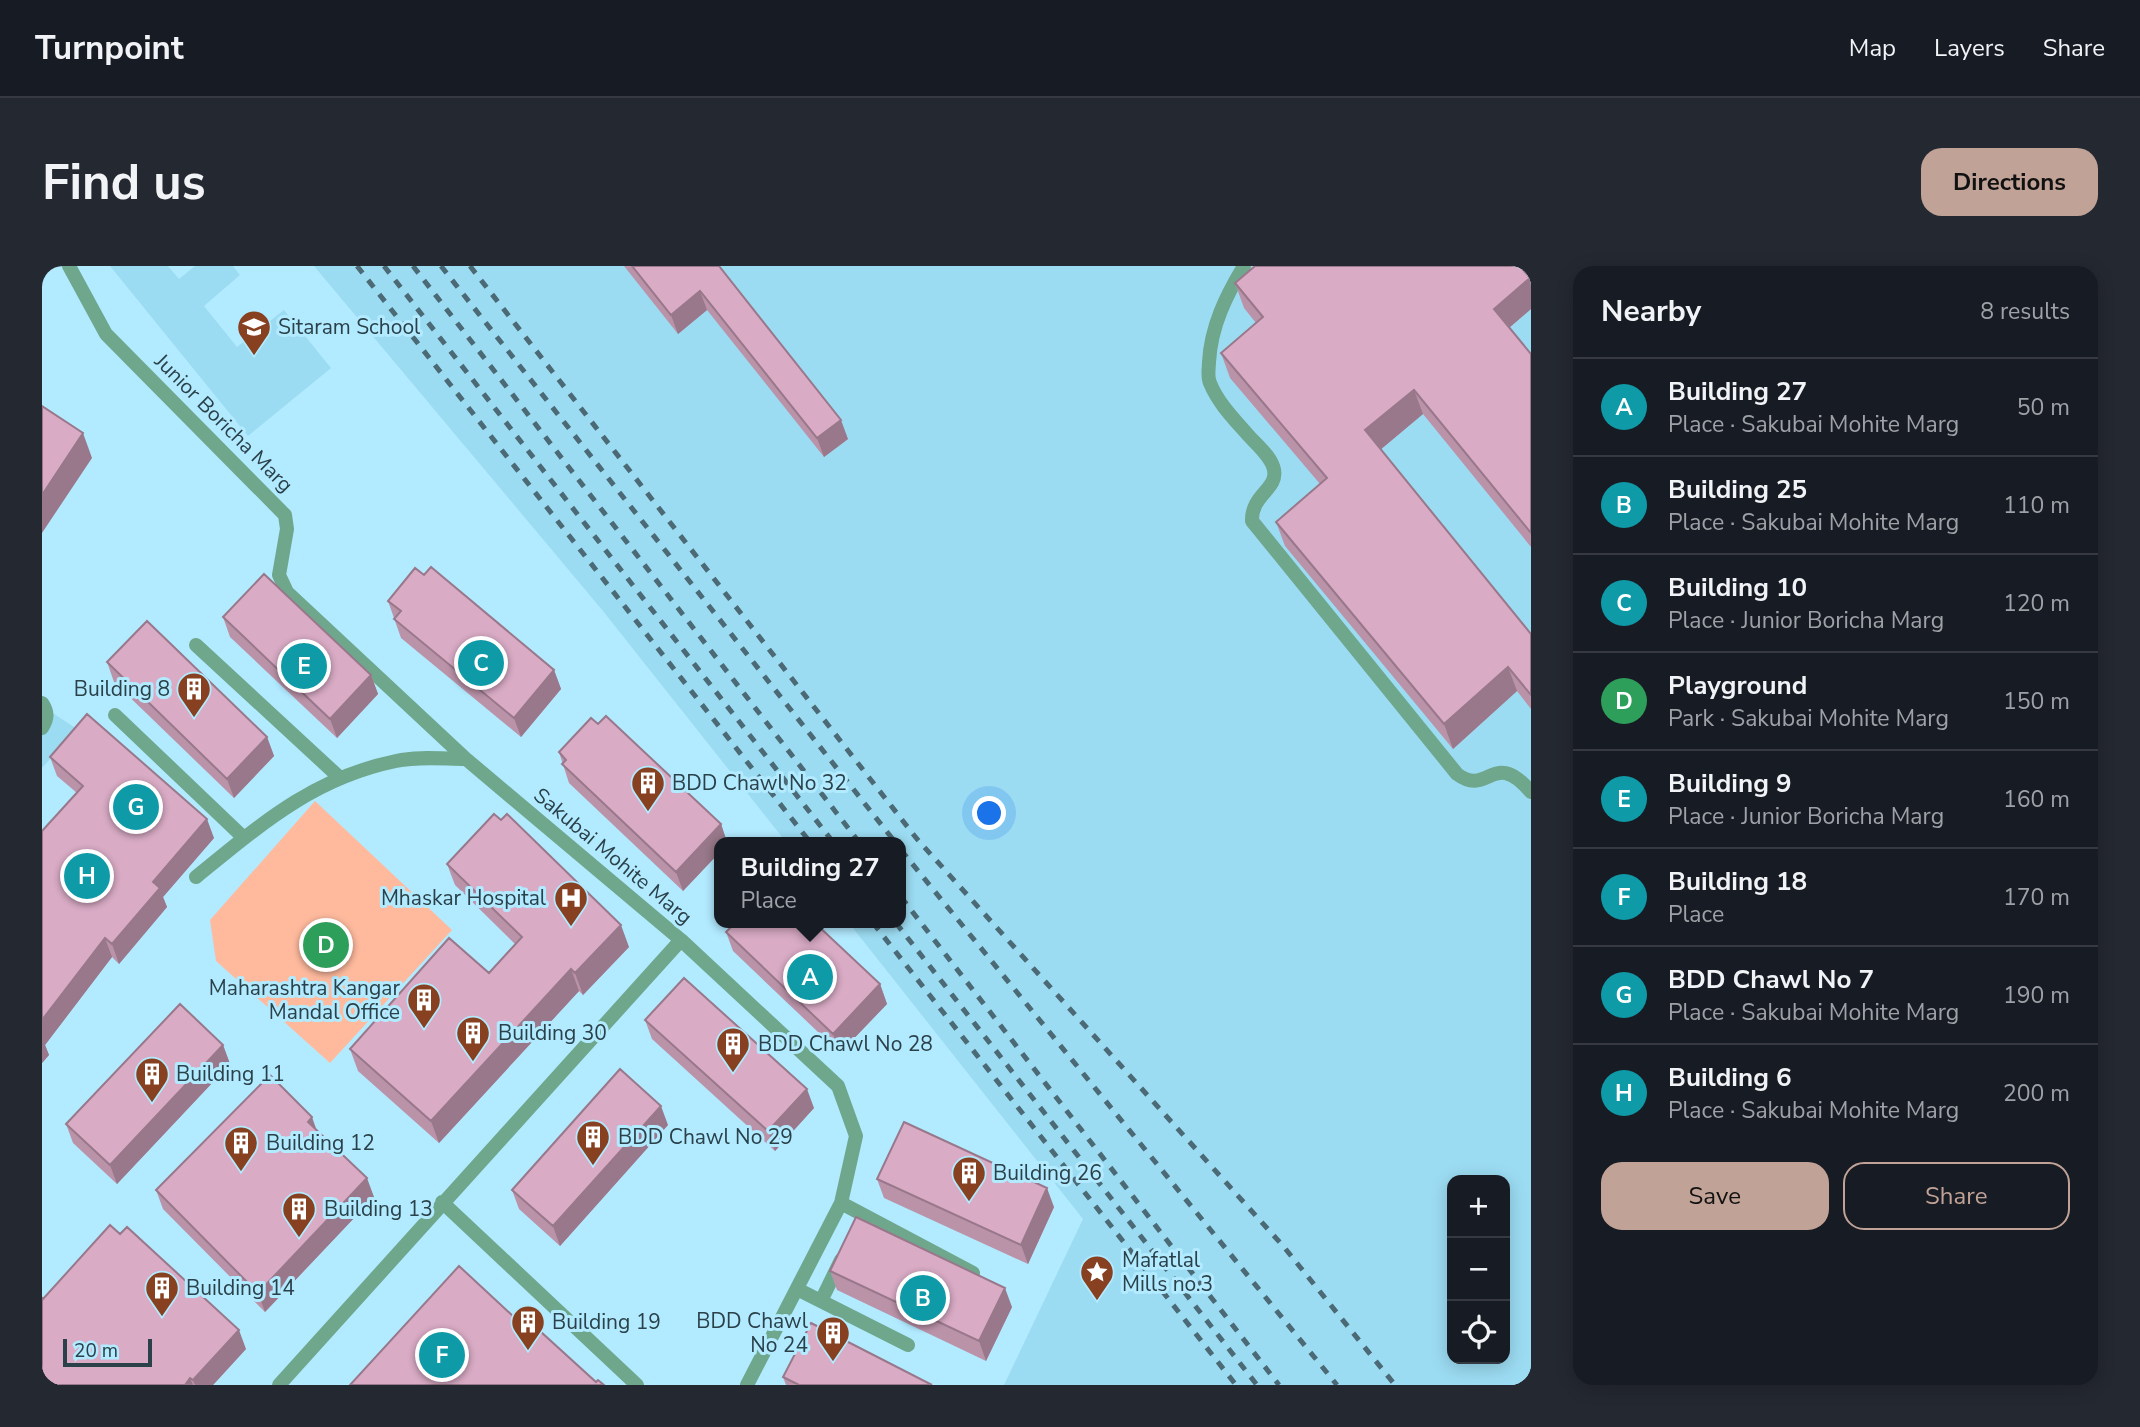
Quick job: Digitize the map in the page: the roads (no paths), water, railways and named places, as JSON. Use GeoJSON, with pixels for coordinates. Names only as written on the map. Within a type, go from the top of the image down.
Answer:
{"type":"FeatureCollection","features":[{"type":"Feature","properties":{"kind":"street","name":"Junior Boricha Marg"},"geometry":{"type":"LineString","coordinates":[[69,266],[106,334],[285,516],[287,529],[279,575],[286,592],[466,759]]}},
{"type":"Feature","properties":{"kind":"street"},"geometry":{"type":"LineString","coordinates":[[1244,266],[1222,304],[1210,340],[1209,380],[1224,407],[1275,469],[1273,483],[1257,499],[1251,511],[1252,521],[1457,775],[1466,781],[1476,782],[1497,773],[1508,772],[1518,777],[1531,792]]}},
{"type":"Feature","properties":{"kind":"street"},"geometry":{"type":"LineString","coordinates":[[1527,266],[1531,271]]}},
{"type":"Feature","properties":{"kind":"street"},"geometry":{"type":"LineString","coordinates":[[196,645],[339,777]]}},
{"type":"Feature","properties":{"kind":"street"},"geometry":{"type":"LineString","coordinates":[[42,703],[47,713],[42,728]]}},
{"type":"Feature","properties":{"kind":"street"},"geometry":{"type":"LineString","coordinates":[[115,715],[244,838]]}},
{"type":"Feature","properties":{"kind":"street"},"geometry":{"type":"LineString","coordinates":[[196,877],[275,813],[339,777],[399,760],[466,759]]}},
{"type":"Feature","properties":{"kind":"street","name":"Sakubai Mohite Marg"},"geometry":{"type":"LineString","coordinates":[[466,759],[681,940],[838,1086],[856,1136],[841,1203],[747,1385]]}},
{"type":"Feature","properties":{"kind":"street"},"geometry":{"type":"LineString","coordinates":[[279,1385],[681,940]]}},
{"type":"Feature","properties":{"kind":"street"},"geometry":{"type":"LineString","coordinates":[[442,1202],[637,1385]]}},
{"type":"Feature","properties":{"kind":"street"},"geometry":{"type":"LineString","coordinates":[[841,1203],[860,1221],[984,1279]]}},
{"type":"Feature","properties":{"kind":"street"},"geometry":{"type":"LineString","coordinates":[[821,1301],[845,1251]]}},
{"type":"Feature","properties":{"kind":"street"},"geometry":{"type":"LineString","coordinates":[[797,1289],[908,1345]]}},
{"type":"Feature","properties":{"kind":"railway"},"geometry":{"type":"LineString","coordinates":[[357,266],[806,837]]}},
{"type":"Feature","properties":{"kind":"railway"},"geometry":{"type":"LineString","coordinates":[[384,266],[829,837]]}},
{"type":"Feature","properties":{"kind":"railway"},"geometry":{"type":"LineString","coordinates":[[413,266],[855,837]]}},
{"type":"Feature","properties":{"kind":"railway"},"geometry":{"type":"LineString","coordinates":[[441,266],[891,837]]}},
{"type":"Feature","properties":{"kind":"railway"},"geometry":{"type":"LineString","coordinates":[[470,266],[917,839],[1284,1247],[1395,1385]]}},
{"type":"Feature","properties":{"kind":"railway"},"geometry":{"type":"LineString","coordinates":[[906,856],[1337,1385]]}},
{"type":"Feature","properties":{"kind":"railway"},"geometry":{"type":"LineString","coordinates":[[906,903],[1279,1385]]}},
{"type":"Feature","properties":{"kind":"railway"},"geometry":{"type":"LineString","coordinates":[[877,928],[1236,1385]]}},
{"type":"Feature","properties":{"kind":"railway"},"geometry":{"type":"LineString","coordinates":[[900,928],[1257,1385]]}},
{"type":"Feature","properties":{"kind":"place","name":"Sitaram School"},"geometry":{"type":"Point","coordinates":[254,357]}},
{"type":"Feature","properties":{"kind":"place","name":"Building 10"},"geometry":{"type":"Point","coordinates":[481,663]}},
{"type":"Feature","properties":{"kind":"place","name":"Building 9"},"geometry":{"type":"Point","coordinates":[304,666]}},
{"type":"Feature","properties":{"kind":"place","name":"Building 8"},"geometry":{"type":"Point","coordinates":[194,719]}},
{"type":"Feature","properties":{"kind":"place","name":"BDD Chawl No 7"},"geometry":{"type":"Point","coordinates":[136,807]}},
{"type":"Feature","properties":{"kind":"place","name":"BDD Chawl No 32"},"geometry":{"type":"Point","coordinates":[648,813]}},
{"type":"Feature","properties":{"kind":"place","name":"Building 6"},"geometry":{"type":"Point","coordinates":[87,876]}},
{"type":"Feature","properties":{"kind":"place","name":"Mhaskar Hospital"},"geometry":{"type":"Point","coordinates":[571,928]}},
{"type":"Feature","properties":{"kind":"place","name":"Playground"},"geometry":{"type":"Point","coordinates":[326,945]}},
{"type":"Feature","properties":{"kind":"place","name":"Building 27"},"geometry":{"type":"Point","coordinates":[810,977]}},
{"type":"Feature","properties":{"kind":"place","name":"Maharashtra Kangar Mandal Office"},"geometry":{"type":"Point","coordinates":[424,1030]}},
{"type":"Feature","properties":{"kind":"place","name":"Building 30"},"geometry":{"type":"Point","coordinates":[473,1063]}},
{"type":"Feature","properties":{"kind":"place","name":"BDD Chawl No 28"},"geometry":{"type":"Point","coordinates":[733,1074]}},
{"type":"Feature","properties":{"kind":"place","name":"Building 11"},"geometry":{"type":"Point","coordinates":[152,1104]}},
{"type":"Feature","properties":{"kind":"place","name":"BDD Chawl No 29"},"geometry":{"type":"Point","coordinates":[593,1167]}},
{"type":"Feature","properties":{"kind":"place","name":"Building 12"},"geometry":{"type":"Point","coordinates":[241,1173]}},
{"type":"Feature","properties":{"kind":"place","name":"Building 26"},"geometry":{"type":"Point","coordinates":[969,1203]}},
{"type":"Feature","properties":{"kind":"place","name":"Building 13"},"geometry":{"type":"Point","coordinates":[299,1239]}},
{"type":"Feature","properties":{"kind":"place","name":"Building 25"},"geometry":{"type":"Point","coordinates":[923,1298]}},
{"type":"Feature","properties":{"kind":"place","name":"Mafatlal Mills no.3"},"geometry":{"type":"Point","coordinates":[1097,1302]}},
{"type":"Feature","properties":{"kind":"place","name":"Building 14"},"geometry":{"type":"Point","coordinates":[162,1318]}},
{"type":"Feature","properties":{"kind":"place","name":"Building 19"},"geometry":{"type":"Point","coordinates":[528,1352]}},
{"type":"Feature","properties":{"kind":"place","name":"Building 18"},"geometry":{"type":"Point","coordinates":[442,1355]}},
{"type":"Feature","properties":{"kind":"place","name":"BDD Chawl No 24"},"geometry":{"type":"Point","coordinates":[833,1363]}}]}
